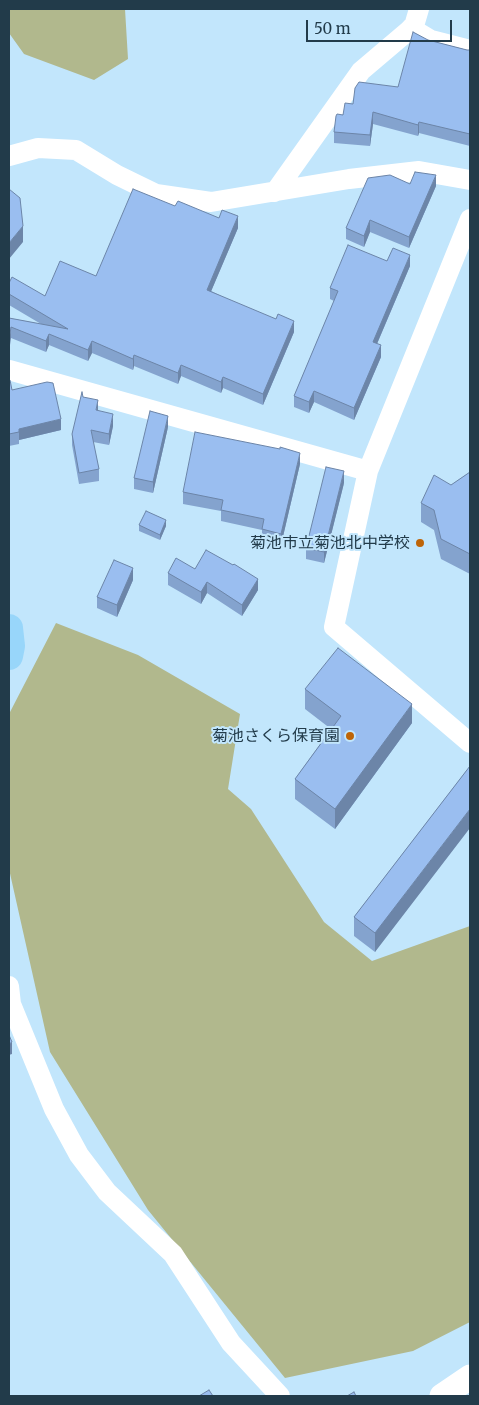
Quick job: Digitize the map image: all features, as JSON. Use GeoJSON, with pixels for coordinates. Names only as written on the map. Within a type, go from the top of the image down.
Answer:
{"type":"FeatureCollection","features":[{"type":"Feature","properties":{"kind":"highway"},"geometry":{"type":"LineString","coordinates":[[9,628],[11,646],[9,656]]}},
{"type":"Feature","properties":{"kind":"street"},"geometry":{"type":"LineString","coordinates":[[275,192],[361,71],[414,26],[419,9]]}},
{"type":"Feature","properties":{"kind":"street"},"geometry":{"type":"LineString","coordinates":[[411,28],[431,40],[470,50]]}},
{"type":"Feature","properties":{"kind":"street"},"geometry":{"type":"LineString","coordinates":[[9,156],[38,148],[76,150],[117,175],[156,194],[211,202],[349,179],[419,171],[470,180]]}},
{"type":"Feature","properties":{"kind":"street"},"geometry":{"type":"LineString","coordinates":[[470,219],[368,470],[334,627],[470,743]]}},
{"type":"Feature","properties":{"kind":"street"},"geometry":{"type":"LineString","coordinates":[[9,370],[368,470]]}},
{"type":"Feature","properties":{"kind":"street"},"geometry":{"type":"LineString","coordinates":[[9,986],[10,1004],[54,1109],[80,1155],[107,1192],[173,1254],[231,1343],[280,1396]]}},
{"type":"Feature","properties":{"kind":"street"},"geometry":{"type":"LineString","coordinates":[[442,1396],[470,1376]]}},
{"type":"Feature","properties":{"kind":"green space"},"geometry":{"type":"Polygon","coordinates":[[[9,9],[125,9],[128,59],[94,80],[24,54],[9,33],[9,9]]]}},
{"type":"Feature","properties":{"kind":"green space"},"geometry":{"type":"Polygon","coordinates":[[[56,623],[138,655],[240,714],[228,789],[251,809],[324,922],[372,961],[470,926],[470,1322],[413,1351],[285,1378],[148,1210],[50,1052],[9,869],[9,714],[56,623]]]}},
{"type":"Feature","properties":{"kind":"building"},"geometry":{"type":"Polygon","coordinates":[[[413,32],[428,40],[470,50],[470,134],[419,122],[418,125],[373,112],[370,135],[334,132],[337,114],[343,115],[345,103],[353,104],[355,88],[359,82],[398,87],[413,32]]]}},
{"type":"Feature","properties":{"kind":"building"},"geometry":{"type":"Polygon","coordinates":[[[415,172],[436,175],[409,237],[370,220],[364,236],[346,228],[368,178],[390,175],[410,184],[415,172]]]}},
{"type":"Feature","properties":{"kind":"building"},"geometry":{"type":"Polygon","coordinates":[[[9,189],[20,198],[23,226],[9,243],[9,189]]]}},
{"type":"Feature","properties":{"kind":"building"},"geometry":{"type":"Polygon","coordinates":[[[133,189],[175,206],[178,201],[219,218],[222,210],[238,216],[207,290],[276,319],[278,314],[294,321],[263,394],[223,377],[221,382],[181,365],[178,373],[134,355],[133,359],[92,341],[88,350],[49,334],[46,341],[11,327],[9,341],[9,318],[68,329],[9,294],[9,283],[12,277],[45,296],[60,261],[96,276],[133,189]]]}},
{"type":"Feature","properties":{"kind":"building"},"geometry":{"type":"Polygon","coordinates":[[[348,245],[387,261],[393,248],[410,255],[373,342],[381,345],[354,408],[314,391],[309,402],[294,396],[338,291],[330,288],[348,245]]]}},
{"type":"Feature","properties":{"kind":"building"},"geometry":{"type":"Polygon","coordinates":[[[9,380],[12,390],[47,382],[53,383],[61,419],[19,429],[19,432],[9,434],[9,380]]]}},
{"type":"Feature","properties":{"kind":"building"},"geometry":{"type":"Polygon","coordinates":[[[82,392],[83,397],[98,400],[96,410],[113,414],[109,434],[91,430],[99,469],[79,473],[72,434],[82,392]]]}},
{"type":"Feature","properties":{"kind":"building"},"geometry":{"type":"Polygon","coordinates":[[[150,411],[168,416],[153,482],[134,478],[150,411]]]}},
{"type":"Feature","properties":{"kind":"building"},"geometry":{"type":"Polygon","coordinates":[[[195,432],[280,449],[280,447],[300,453],[281,534],[262,529],[264,519],[221,510],[223,500],[183,492],[195,432]]]}},
{"type":"Feature","properties":{"kind":"building"},"geometry":{"type":"Polygon","coordinates":[[[326,467],[344,471],[324,552],[306,548],[326,467]]]}},
{"type":"Feature","properties":{"kind":"building"},"geometry":{"type":"Polygon","coordinates":[[[470,472],[470,554],[441,539],[434,510],[421,503],[434,475],[451,485],[470,472]]]}},
{"type":"Feature","properties":{"kind":"building"},"geometry":{"type":"Polygon","coordinates":[[[146,511],[166,520],[160,535],[139,525],[146,511]]]}},
{"type":"Feature","properties":{"kind":"building"},"geometry":{"type":"Polygon","coordinates":[[[206,550],[258,579],[242,605],[207,582],[201,592],[168,573],[176,558],[195,569],[206,550]]]}},
{"type":"Feature","properties":{"kind":"building"},"geometry":{"type":"Polygon","coordinates":[[[114,560],[133,568],[117,605],[97,597],[114,560]]]}},
{"type":"Feature","properties":{"kind":"building"},"geometry":{"type":"Polygon","coordinates":[[[338,648],[412,704],[335,809],[295,779],[341,716],[305,689],[338,648]]]}},
{"type":"Feature","properties":{"kind":"building"},"geometry":{"type":"Polygon","coordinates":[[[470,766],[470,809],[375,933],[354,917],[470,766]]]}},
{"type":"Feature","properties":{"kind":"building"},"geometry":{"type":"Polygon","coordinates":[[[209,1390],[213,1396],[199,1396],[209,1390]]]}},
{"type":"Feature","properties":{"kind":"building"},"geometry":{"type":"Polygon","coordinates":[[[354,1392],[356,1396],[347,1396],[354,1392]]]}},
{"type":"Feature","properties":{"kind":"place","name":"菊池市立菊池北中学校"},"geometry":{"type":"Point","coordinates":[420,543]}},
{"type":"Feature","properties":{"kind":"place","name":"菊池さくら保育園"},"geometry":{"type":"Point","coordinates":[350,736]}}]}
